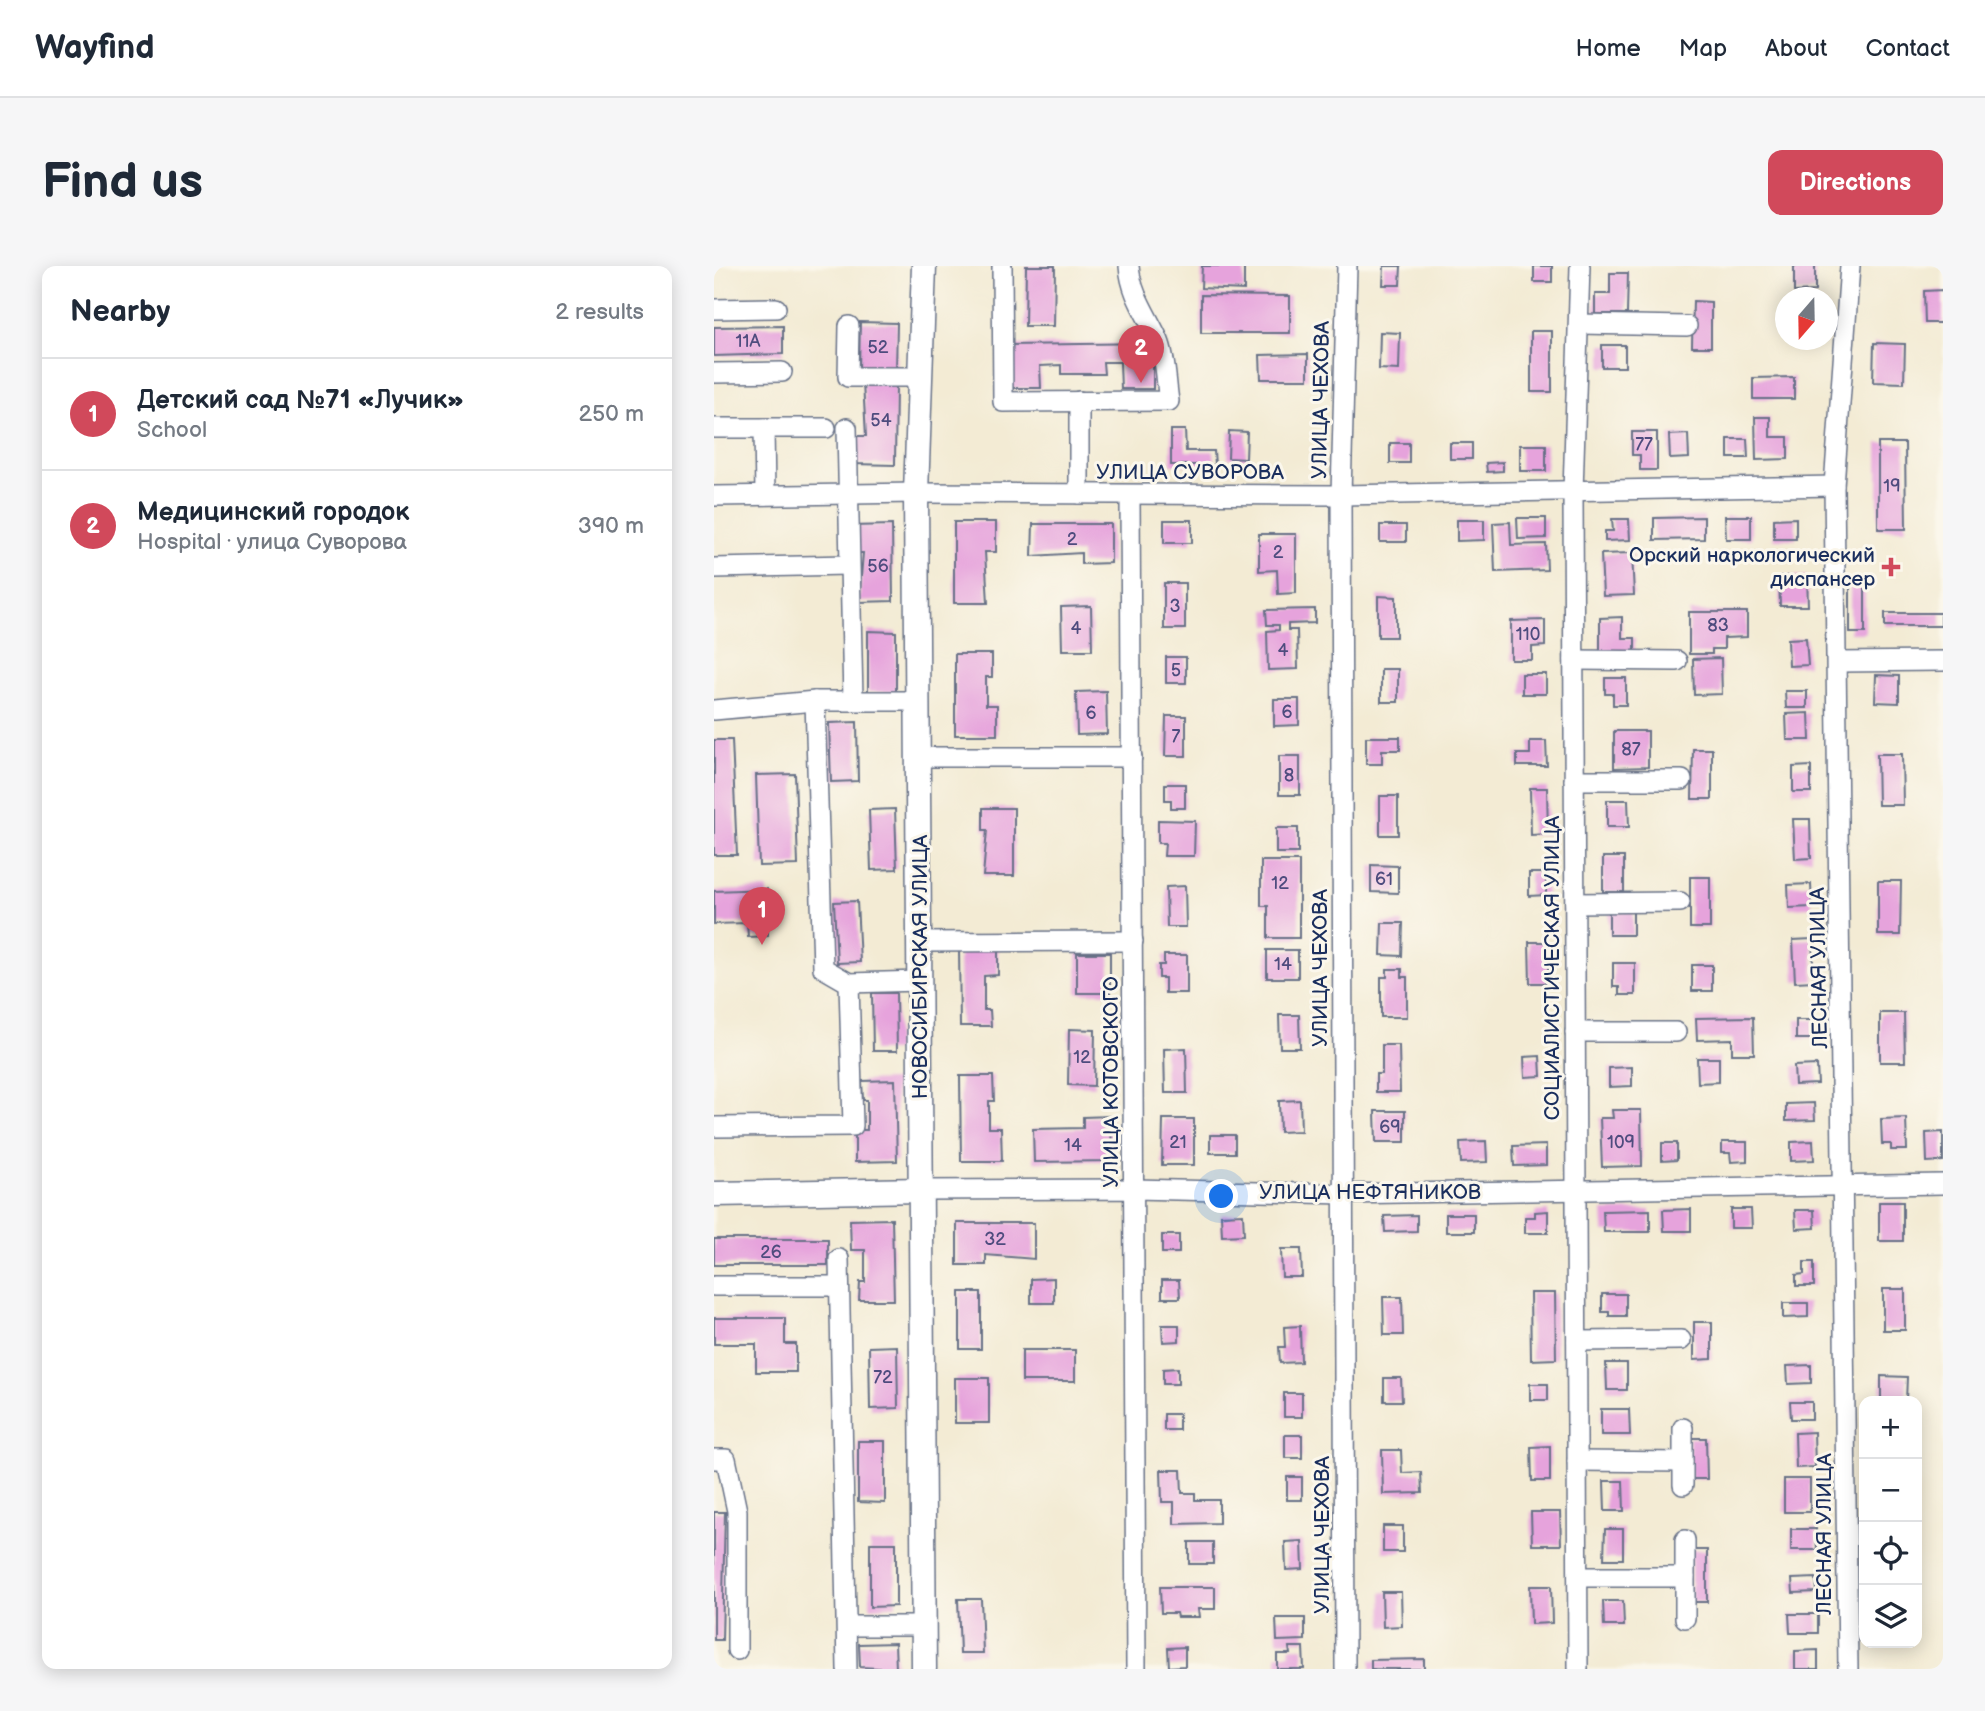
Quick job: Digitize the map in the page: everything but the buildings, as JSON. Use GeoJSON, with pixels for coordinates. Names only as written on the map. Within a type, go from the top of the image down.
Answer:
{"type":"FeatureCollection","features":[{"type":"Feature","properties":{"kind":"main road","name":"НОВОСИБИРСКАЯ УЛИЦА"},"geometry":{"type":"LineString","coordinates":[[924,266],[916,493],[924,1669]]}},
{"type":"Feature","properties":{"kind":"main road","name":"УЛИЦА НЕФТЯНИКОВ"},"geometry":{"type":"LineString","coordinates":[[714,1194],[921,1190]]}},
{"type":"Feature","properties":{"kind":"street"},"geometry":{"type":"LineString","coordinates":[[1002,266],[1003,402],[1169,401],[1160,342],[1149,327],[1130,281],[1129,266]]}},
{"type":"Feature","properties":{"kind":"street","name":"УЛИЦА ЧЕХОВА"},"geometry":{"type":"LineString","coordinates":[[1345,1669],[1341,495],[1347,266]]}},
{"type":"Feature","properties":{"kind":"street","name":"СОЦИАЛИСТИЧЕСКАЯ УЛИЦА"},"geometry":{"type":"LineString","coordinates":[[1578,1669],[1573,492],[1580,266]]}},
{"type":"Feature","properties":{"kind":"street","name":"ЛЕСНАЯ УЛИЦА"},"geometry":{"type":"LineString","coordinates":[[1848,1669],[1845,1185],[1834,486],[1850,266]]}},
{"type":"Feature","properties":{"kind":"street"},"geometry":{"type":"LineString","coordinates":[[714,309],[776,308]]}},
{"type":"Feature","properties":{"kind":"street"},"geometry":{"type":"LineString","coordinates":[[1578,324],[1687,326]]}},
{"type":"Feature","properties":{"kind":"street"},"geometry":{"type":"LineString","coordinates":[[849,326],[848,377],[920,377]]}},
{"type":"Feature","properties":{"kind":"street"},"geometry":{"type":"LineString","coordinates":[[714,373],[782,372]]}},
{"type":"Feature","properties":{"kind":"street"},"geometry":{"type":"LineString","coordinates":[[1079,401],[1079,494]]}},
{"type":"Feature","properties":{"kind":"street"},"geometry":{"type":"LineString","coordinates":[[714,428],[826,428]]}},
{"type":"Feature","properties":{"kind":"street"},"geometry":{"type":"LineString","coordinates":[[764,428],[765,495]]}},
{"type":"Feature","properties":{"kind":"street"},"geometry":{"type":"LineString","coordinates":[[847,428],[853,700]]}},
{"type":"Feature","properties":{"kind":"street","name":"УЛИЦА СУВОРОВА"},"geometry":{"type":"LineString","coordinates":[[714,496],[916,493],[1341,495],[1834,486]]}},
{"type":"Feature","properties":{"kind":"street","name":"УЛИЦА КОТОВСКОГО"},"geometry":{"type":"LineString","coordinates":[[1130,495],[1136,1669]]}},
{"type":"Feature","properties":{"kind":"street"},"geometry":{"type":"LineString","coordinates":[[714,568],[848,565]]}},
{"type":"Feature","properties":{"kind":"street"},"geometry":{"type":"LineString","coordinates":[[1574,660],[1677,661]]}},
{"type":"Feature","properties":{"kind":"street"},"geometry":{"type":"LineString","coordinates":[[1838,662],[1943,661]]}},
{"type":"Feature","properties":{"kind":"street"},"geometry":{"type":"LineString","coordinates":[[714,710],[853,700],[919,701]]}},
{"type":"Feature","properties":{"kind":"street"},"geometry":{"type":"LineString","coordinates":[[815,702],[823,968],[849,983],[920,981]]}},
{"type":"Feature","properties":{"kind":"street"},"geometry":{"type":"LineString","coordinates":[[919,757],[1132,757]]}},
{"type":"Feature","properties":{"kind":"street"},"geometry":{"type":"LineString","coordinates":[[1574,780],[1682,780]]}},
{"type":"Feature","properties":{"kind":"street"},"geometry":{"type":"LineString","coordinates":[[1575,903],[1680,902]]}},
{"type":"Feature","properties":{"kind":"street"},"geometry":{"type":"LineString","coordinates":[[920,942],[1133,941]]}},
{"type":"Feature","properties":{"kind":"street"},"geometry":{"type":"LineString","coordinates":[[714,1127],[853,1126],[849,983]]}},
{"type":"Feature","properties":{"kind":"street"},"geometry":{"type":"LineString","coordinates":[[1575,1032],[1676,1034]]}},
{"type":"Feature","properties":{"kind":"street","name":"УЛИЦА НЕФТЯНИКОВ"},"geometry":{"type":"LineString","coordinates":[[921,1190],[1135,1189],[1344,1194],[1943,1184]]}},
{"type":"Feature","properties":{"kind":"street"},"geometry":{"type":"LineString","coordinates":[[839,1259],[847,1669]]}},
{"type":"Feature","properties":{"kind":"street"},"geometry":{"type":"LineString","coordinates":[[714,1286],[839,1286]]}},
{"type":"Feature","properties":{"kind":"street"},"geometry":{"type":"LineString","coordinates":[[1577,1341],[1681,1340]]}},
{"type":"Feature","properties":{"kind":"street"},"geometry":{"type":"LineString","coordinates":[[1683,1428],[1684,1485]]}},
{"type":"Feature","properties":{"kind":"street"},"geometry":{"type":"LineString","coordinates":[[714,1459],[726,1459],[737,1511],[737,1650]]}},
{"type":"Feature","properties":{"kind":"street"},"geometry":{"type":"LineString","coordinates":[[1577,1461],[1683,1462]]}},
{"type":"Feature","properties":{"kind":"street"},"geometry":{"type":"LineString","coordinates":[[1685,1540],[1685,1618]]}},
{"type":"Feature","properties":{"kind":"street"},"geometry":{"type":"LineString","coordinates":[[1578,1577],[1685,1577]]}},
{"type":"Feature","properties":{"kind":"street"},"geometry":{"type":"LineString","coordinates":[[847,1626],[923,1626]]}},
{"type":"Feature","properties":{"kind":"place","name":"Медицинский городок"},"geometry":{"type":"Point","coordinates":[1141,383]}},
{"type":"Feature","properties":{"kind":"place","name":"Орский наркологический диспансер"},"geometry":{"type":"Point","coordinates":[1891,567]}},
{"type":"Feature","properties":{"kind":"place","name":"Детский сад №71 «Лучик»"},"geometry":{"type":"Point","coordinates":[762,945]}}]}
